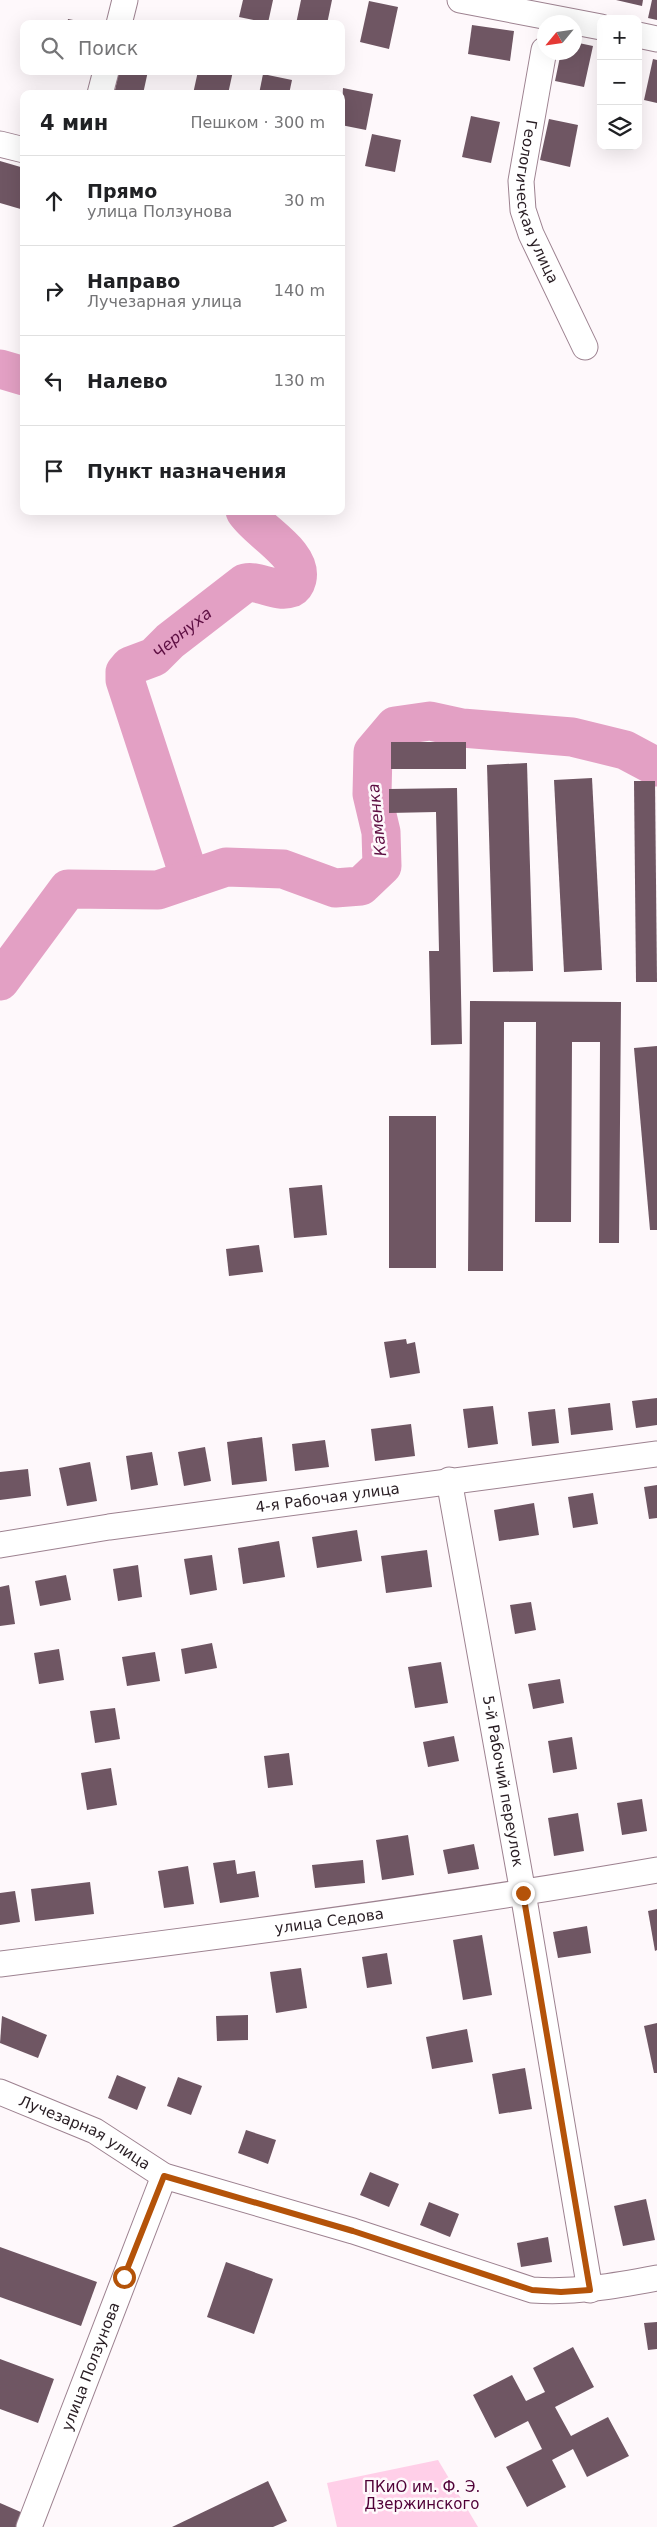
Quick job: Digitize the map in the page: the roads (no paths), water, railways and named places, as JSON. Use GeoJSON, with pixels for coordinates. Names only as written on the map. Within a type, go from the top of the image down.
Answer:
{"type":"FeatureCollection","features":[{"type":"Feature","properties":{"kind":"street"},"geometry":{"type":"LineString","coordinates":[[120,20],[125,0]]}},
{"type":"Feature","properties":{"kind":"street"},"geometry":{"type":"LineString","coordinates":[[460,0],[553,13],[597,27]]}},
{"type":"Feature","properties":{"kind":"street"},"geometry":{"type":"LineString","coordinates":[[642,36],[657,39]]}},
{"type":"Feature","properties":{"kind":"street","name":"Геологическая улица"},"geometry":{"type":"LineString","coordinates":[[542,60],[520,181],[523,210],[531,234],[585,347]]}},
{"type":"Feature","properties":{"kind":"street"},"geometry":{"type":"LineString","coordinates":[[101,90],[105,75]]}},
{"type":"Feature","properties":{"kind":"street"},"geometry":{"type":"LineString","coordinates":[[0,144],[20,149]]}},
{"type":"Feature","properties":{"kind":"street","name":"4-я Рабочая улица"},"geometry":{"type":"LineString","coordinates":[[0,1545],[109,1526],[657,1454]]}},
{"type":"Feature","properties":{"kind":"street","name":"5-й Рабочий переулок"},"geometry":{"type":"LineString","coordinates":[[449,1480],[523,1893],[590,2290]]}},
{"type":"Feature","properties":{"kind":"street","name":"улица Седова"},"geometry":{"type":"LineString","coordinates":[[0,1964],[211,1938],[523,1893],[657,1870]]}},
{"type":"Feature","properties":{"kind":"street","name":"Лучезарная улица"},"geometry":{"type":"LineString","coordinates":[[0,2092],[95,2131],[164,2176],[353,2231],[532,2290],[561,2292],[590,2290],[657,2278]]}},
{"type":"Feature","properties":{"kind":"street","name":"улица Ползунова"},"geometry":{"type":"LineString","coordinates":[[29,2527],[164,2176]]}},
{"type":"Feature","properties":{"kind":"waterway","name":"Чернуха"},"geometry":{"type":"LineString","coordinates":[[0,369],[20,375]]}},
{"type":"Feature","properties":{"kind":"waterway","name":"Чернуха"},"geometry":{"type":"LineString","coordinates":[[190,879],[125,680],[125,672],[130,666],[154,657],[170,641],[245,583],[257,583],[280,589],[291,588],[294,585],[297,579],[297,569],[293,560],[248,515]]}},
{"type":"Feature","properties":{"kind":"waterway","name":"Каменка"},"geometry":{"type":"LineString","coordinates":[[0,981],[68,889],[158,890],[226,867],[283,869],[335,888],[361,886],[382,866],[381,832],[372,794],[373,752],[395,726],[430,721],[462,728],[572,737],[625,750],[657,767]]}},
{"type":"Feature","properties":{"kind":"park label","name":"ПКиО им. Ф. Э. Дзержинского"},"geometry":{"type":"Point","coordinates":[422,2496]}}]}
